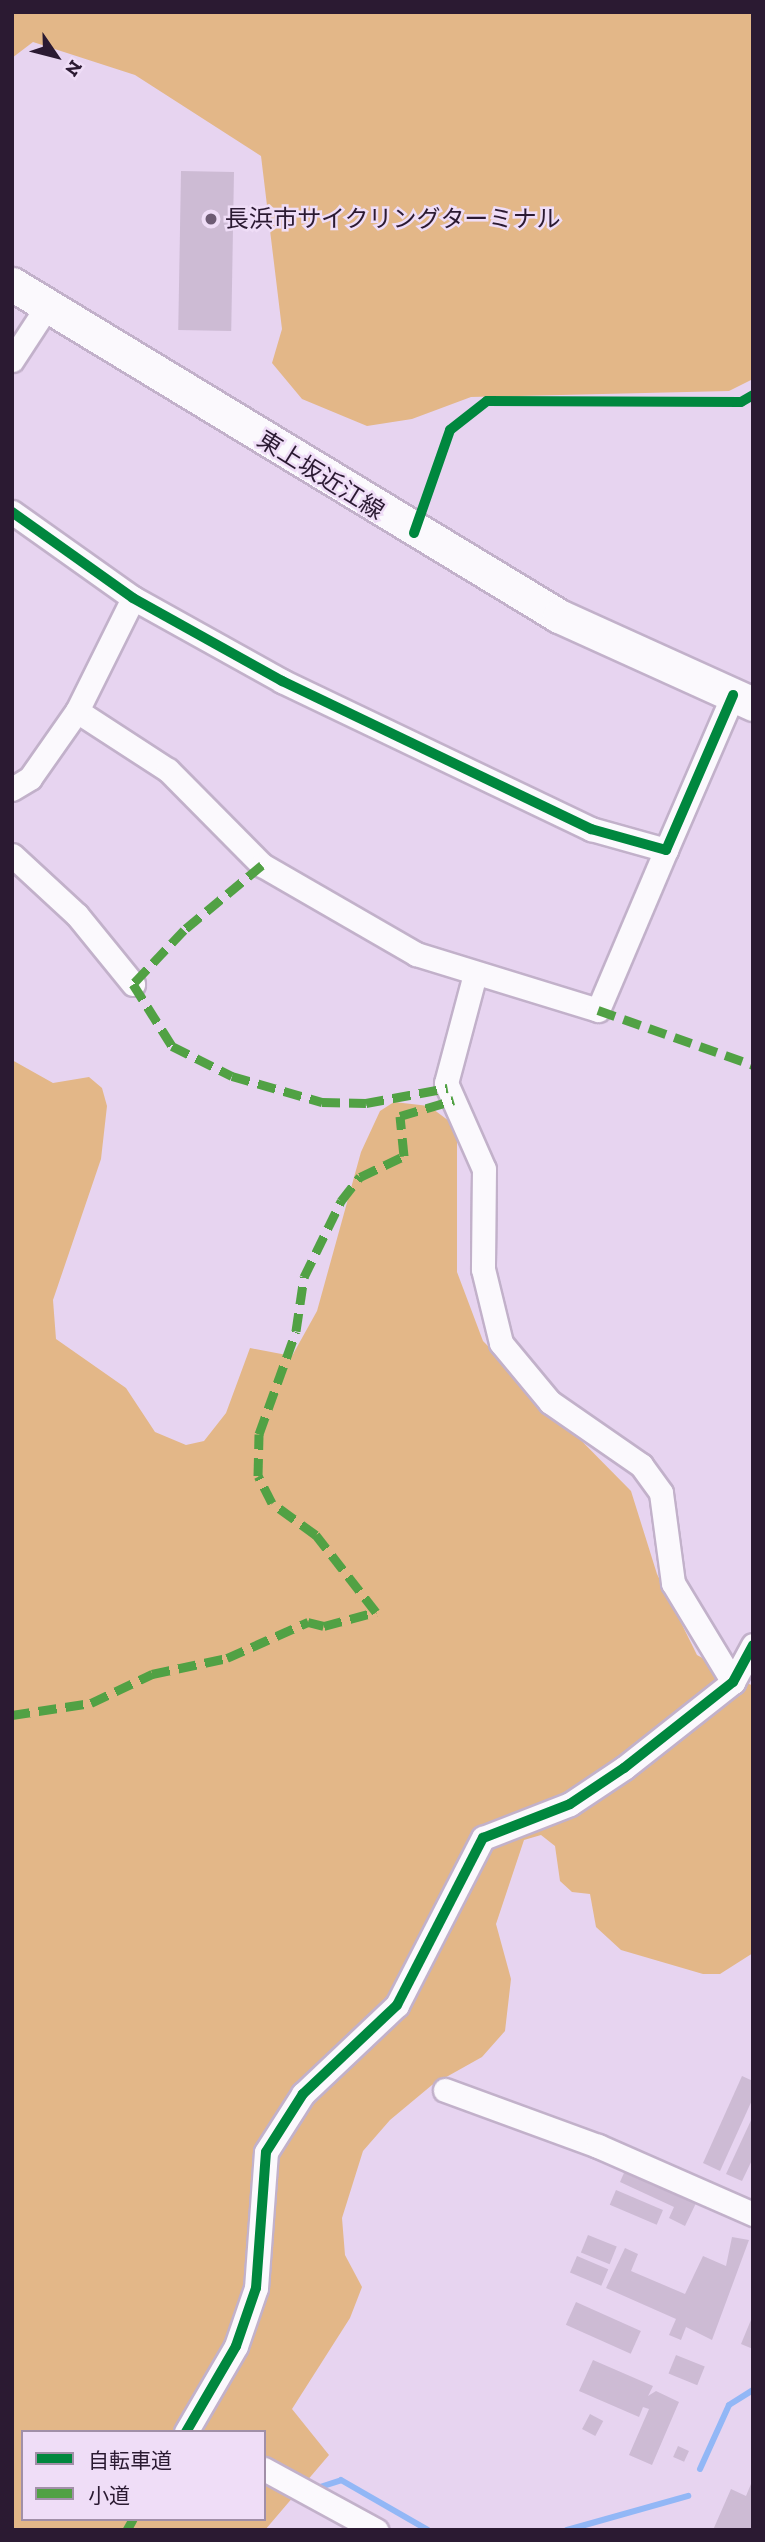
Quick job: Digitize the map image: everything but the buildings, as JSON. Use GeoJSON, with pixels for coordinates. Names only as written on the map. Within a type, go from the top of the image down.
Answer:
{"type":"FeatureCollection","features":[{"type":"Feature","properties":{"kind":"main road","name":"東上坂近江線"},"geometry":{"type":"LineString","coordinates":[[12,284],[559,616],[743,699]]}},
{"type":"Feature","properties":{"kind":"street"},"geometry":{"type":"LineString","coordinates":[[12,360],[48,305]]}},
{"type":"Feature","properties":{"kind":"street"},"geometry":{"type":"LineString","coordinates":[[12,512],[133,598],[282,681],[578,823],[666,850]]}},
{"type":"Feature","properties":{"kind":"street"},"geometry":{"type":"LineString","coordinates":[[12,789],[30,778],[77,710],[133,598]]}},
{"type":"Feature","properties":{"kind":"street"},"geometry":{"type":"LineString","coordinates":[[77,710],[168,770],[262,865],[416,954],[598,1010],[666,850],[743,699]]}},
{"type":"Feature","properties":{"kind":"street"},"geometry":{"type":"LineString","coordinates":[[12,855],[77,915],[133,984]]}},
{"type":"Feature","properties":{"kind":"street"},"geometry":{"type":"LineString","coordinates":[[475,974],[446,1083],[484,1169],[483,1269],[501,1343],[550,1402],[641,1465],[661,1493],[673,1583],[733,1682]]}},
{"type":"Feature","properties":{"kind":"street"},"geometry":{"type":"LineString","coordinates":[[187,2430],[236,2346],[256,2288],[266,2152],[303,2094],[397,2006],[483,1838],[570,1804],[733,1682],[753,1645]]}},
{"type":"Feature","properties":{"kind":"street"},"geometry":{"type":"LineString","coordinates":[[445,2090],[598,2146],[753,2214]]}},
{"type":"Feature","properties":{"kind":"street"},"geometry":{"type":"LineString","coordinates":[[266,2470],[376,2530]]}},
{"type":"Feature","properties":{"kind":"shaded area"},"geometry":{"type":"Polygon","coordinates":[[[12,12],[753,12],[753,379],[729,391],[471,397],[412,419],[367,426],[302,399],[272,363],[282,329],[261,156],[135,75],[33,42],[12,58],[12,12]]]}},
{"type":"Feature","properties":{"kind":"shaded area"},"geometry":{"type":"Polygon","coordinates":[[[12,1060],[53,1083],[89,1077],[102,1088],[107,1106],[101,1159],[53,1300],[56,1339],[126,1388],[155,1432],[186,1445],[204,1441],[226,1413],[250,1348],[292,1356],[317,1311],[361,1152],[380,1111],[394,1102],[429,1106],[457,1127],[457,1272],[483,1341],[631,1491],[657,1574],[697,1655],[753,1686],[753,1953],[720,1974],[703,1974],[621,1950],[596,1927],[590,1894],[572,1892],[560,1881],[555,1846],[541,1835],[524,1840],[496,1924],[511,1979],[505,2031],[482,2057],[432,2085],[390,2120],[363,2151],[342,2218],[345,2255],[362,2287],[350,2318],[292,2409],[329,2455],[265,2530],[12,2530],[12,1060]]]}},
{"type":"Feature","properties":{"kind":"waterway"},"geometry":{"type":"LineString","coordinates":[[700,2469],[729,2405],[753,2390]]}},
{"type":"Feature","properties":{"kind":"waterway"},"geometry":{"type":"LineString","coordinates":[[317,2488],[341,2480],[428,2530]]}},
{"type":"Feature","properties":{"kind":"waterway"},"geometry":{"type":"LineString","coordinates":[[567,2530],[688,2496]]}},
{"type":"Feature","properties":{"kind":"marked path"},"geometry":{"type":"LineString","coordinates":[[262,865],[184,930],[133,984],[172,1046],[232,1076],[322,1102],[366,1103],[448,1088]]}},
{"type":"Feature","properties":{"kind":"marked path"},"geometry":{"type":"LineString","coordinates":[[598,1010],[753,1065]]}},
{"type":"Feature","properties":{"kind":"marked path"},"geometry":{"type":"LineString","coordinates":[[12,1715],[91,1703],[152,1674],[227,1658],[308,1622],[324,1626],[376,1612],[316,1535],[272,1503],[258,1476],[259,1434],[296,1331],[304,1277],[341,1201],[360,1177],[404,1156],[400,1116],[454,1100]]}},
{"type":"Feature","properties":{"kind":"marked path"},"geometry":{"type":"LineString","coordinates":[[127,2530],[132,2521]]}},
{"type":"Feature","properties":{"kind":"cycle path"},"geometry":{"type":"LineString","coordinates":[[414,533],[450,430],[487,401],[741,402],[753,395]]}},
{"type":"Feature","properties":{"kind":"cycle path"},"geometry":{"type":"LineString","coordinates":[[12,512],[133,598],[282,681],[591,829],[666,850],[733,695]]}},
{"type":"Feature","properties":{"kind":"cycle path"},"geometry":{"type":"LineString","coordinates":[[187,2430],[236,2346],[256,2288],[266,2152],[303,2094],[397,2005],[483,1838],[570,1804],[624,1768],[733,1682],[753,1645]]}},
{"type":"Feature","properties":{"kind":"place","name":"長浜市サイクリングターミナル"},"geometry":{"type":"Point","coordinates":[211,219]}}]}
